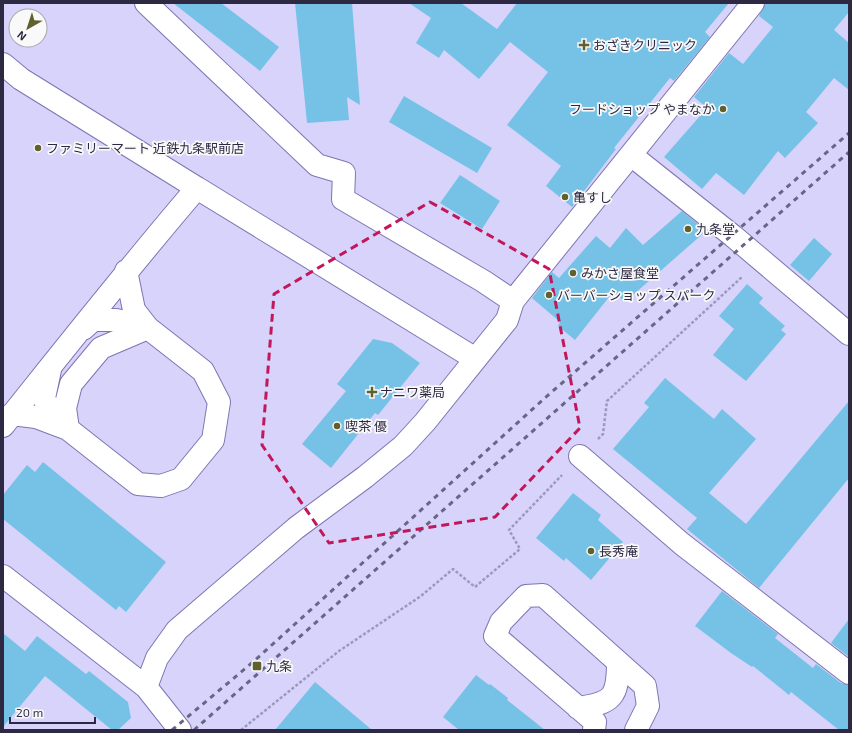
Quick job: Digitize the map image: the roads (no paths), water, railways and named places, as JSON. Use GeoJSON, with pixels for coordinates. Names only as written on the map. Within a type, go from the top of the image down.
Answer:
{"type":"FeatureCollection","features":[{"type":"Feature","properties":{"kind":"street"},"geometry":{"type":"LineString","coordinates":[[146,3],[317,164],[344,173],[344,199],[483,281],[514,301]]}},
{"type":"Feature","properties":{"kind":"street"},"geometry":{"type":"LineString","coordinates":[[146,687],[157,658],[177,630],[296,528],[365,477],[403,446],[425,422],[474,358],[507,320],[514,301],[753,3]]}},
{"type":"Feature","properties":{"kind":"street"},"geometry":{"type":"LineString","coordinates":[[3,64],[21,79],[474,358]]}},
{"type":"Feature","properties":{"kind":"street"},"geometry":{"type":"LineString","coordinates":[[631,155],[849,334]]}},
{"type":"Feature","properties":{"kind":"street"},"geometry":{"type":"LineString","coordinates":[[8,420],[82,330],[126,271],[197,188]]}},
{"type":"Feature","properties":{"kind":"street"},"geometry":{"type":"LineString","coordinates":[[8,420],[36,417],[61,427],[138,484],[161,486],[181,479],[213,440],[219,402],[204,371],[148,328],[134,310],[126,271]]}},
{"type":"Feature","properties":{"kind":"street"},"geometry":{"type":"LineString","coordinates":[[82,330],[93,320],[116,320],[148,328]]}},
{"type":"Feature","properties":{"kind":"street"},"geometry":{"type":"LineString","coordinates":[[61,427],[71,384],[102,348],[148,328]]}},
{"type":"Feature","properties":{"kind":"street"},"geometry":{"type":"LineString","coordinates":[[50,369],[44,398],[61,427]]}},
{"type":"Feature","properties":{"kind":"street"},"geometry":{"type":"LineString","coordinates":[[580,456],[682,544],[849,673]]}},
{"type":"Feature","properties":{"kind":"street"},"geometry":{"type":"LineString","coordinates":[[3,576],[146,687],[180,730]]}},
{"type":"Feature","properties":{"kind":"street"},"geometry":{"type":"LineString","coordinates":[[594,730],[595,722],[495,636],[501,622],[526,596],[543,596],[645,686],[648,706],[636,730]]}},
{"type":"Feature","properties":{"kind":"street"},"geometry":{"type":"LineString","coordinates":[[578,708],[599,705],[610,698],[618,684],[618,662]]}},
{"type":"Feature","properties":{"kind":"railway"},"geometry":{"type":"LineString","coordinates":[[172,730],[253,662],[546,397],[849,133]]}},
{"type":"Feature","properties":{"kind":"railway"},"geometry":{"type":"LineString","coordinates":[[194,730],[849,152]]}},
{"type":"Feature","properties":{"kind":"place","name":"おざきクリニック"},"geometry":{"type":"Point","coordinates":[584,45]}},
{"type":"Feature","properties":{"kind":"place","name":"フードショップ やまなか"},"geometry":{"type":"Point","coordinates":[723,109]}},
{"type":"Feature","properties":{"kind":"place","name":"ファミリーマート 近鉄九条駅前店"},"geometry":{"type":"Point","coordinates":[38,148]}},
{"type":"Feature","properties":{"kind":"place","name":"亀すし"},"geometry":{"type":"Point","coordinates":[565,197]}},
{"type":"Feature","properties":{"kind":"place","name":"九条堂"},"geometry":{"type":"Point","coordinates":[688,229]}},
{"type":"Feature","properties":{"kind":"place","name":"みかさ屋食堂"},"geometry":{"type":"Point","coordinates":[573,273]}},
{"type":"Feature","properties":{"kind":"place","name":"バーバーショップ スパーク"},"geometry":{"type":"Point","coordinates":[549,295]}},
{"type":"Feature","properties":{"kind":"place","name":"ナニワ薬局"},"geometry":{"type":"Point","coordinates":[372,392]}},
{"type":"Feature","properties":{"kind":"place","name":"喫茶 優"},"geometry":{"type":"Point","coordinates":[337,426]}},
{"type":"Feature","properties":{"kind":"place","name":"長秀庵"},"geometry":{"type":"Point","coordinates":[591,551]}},
{"type":"Feature","properties":{"kind":"place","name":"九条"},"geometry":{"type":"Point","coordinates":[257,666]}}]}
